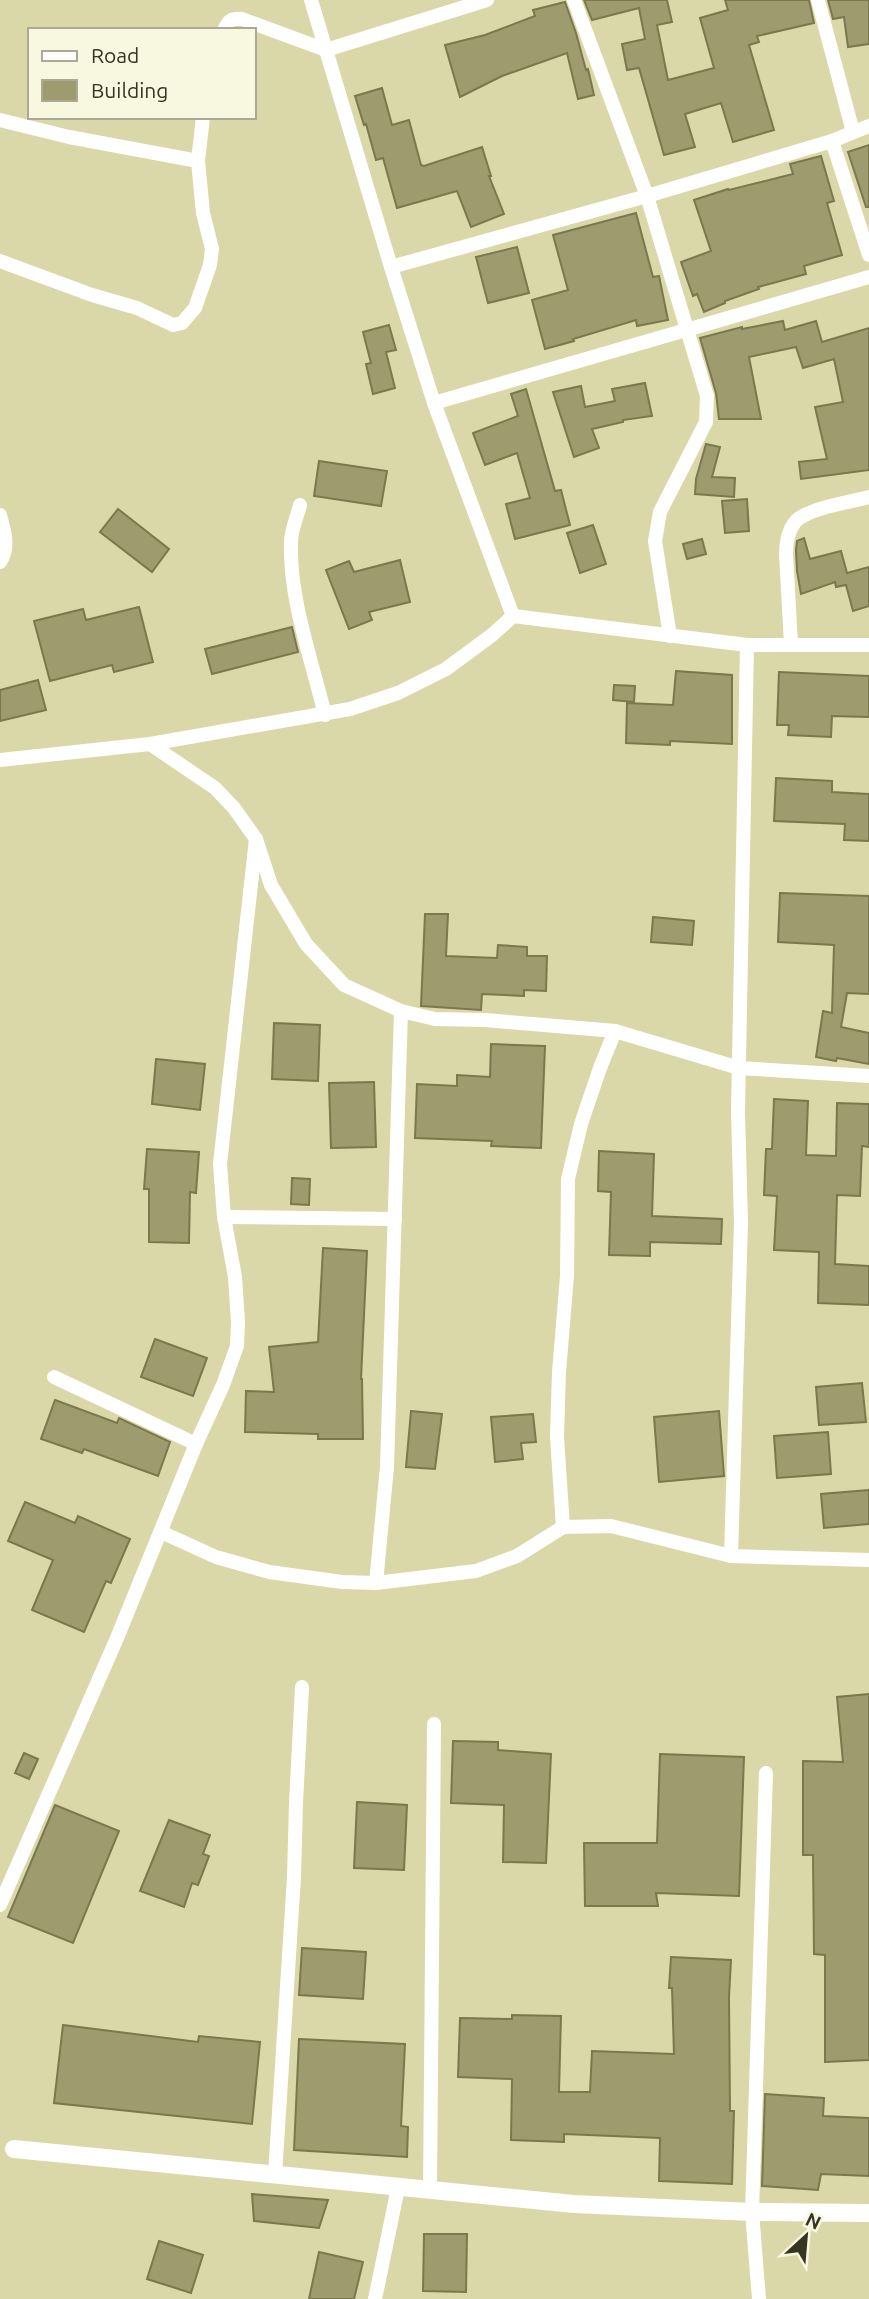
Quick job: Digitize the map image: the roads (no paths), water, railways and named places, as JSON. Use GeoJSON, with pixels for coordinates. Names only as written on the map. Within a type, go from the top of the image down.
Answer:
{"type":"FeatureCollection","features":[{"type":"Feature","properties":{"kind":"street"},"geometry":{"type":"LineString","coordinates":[[311,0],[435,403],[513,615]]}},
{"type":"Feature","properties":{"kind":"street"},"geometry":{"type":"LineString","coordinates":[[225,28],[228,21],[242,19],[326,50],[487,0]]}},
{"type":"Feature","properties":{"kind":"street"},"geometry":{"type":"LineString","coordinates":[[574,0],[647,196],[707,396],[706,422],[660,512],[655,541],[670,636]]}},
{"type":"Feature","properties":{"kind":"street"},"geometry":{"type":"LineString","coordinates":[[818,0],[853,132]]}},
{"type":"Feature","properties":{"kind":"street"},"geometry":{"type":"LineString","coordinates":[[0,261],[92,295],[137,308],[173,325],[182,323],[195,307],[211,265],[212,249],[203,213],[198,161],[203,119]]}},
{"type":"Feature","properties":{"kind":"street"},"geometry":{"type":"LineString","coordinates":[[0,120],[69,137],[198,161]]}},
{"type":"Feature","properties":{"kind":"street"},"geometry":{"type":"LineString","coordinates":[[391,267],[647,196],[832,141],[869,126]]}},
{"type":"Feature","properties":{"kind":"street"},"geometry":{"type":"LineString","coordinates":[[832,141],[869,255]]}},
{"type":"Feature","properties":{"kind":"street"},"geometry":{"type":"LineString","coordinates":[[435,403],[869,277]]}},
{"type":"Feature","properties":{"kind":"street"},"geometry":{"type":"LineString","coordinates":[[791,644],[786,554],[787,541],[794,523],[802,516],[869,497]]}},
{"type":"Feature","properties":{"kind":"street"},"geometry":{"type":"LineString","coordinates":[[300,505],[290,538],[291,567],[325,715]]}},
{"type":"Feature","properties":{"kind":"street"},"geometry":{"type":"LineString","coordinates":[[0,515],[7,540],[4,557],[0,562]]}},
{"type":"Feature","properties":{"kind":"street"},"geometry":{"type":"LineString","coordinates":[[0,760],[150,744],[325,715],[374,702],[421,682],[470,653],[513,615],[747,645],[869,645]]}},
{"type":"Feature","properties":{"kind":"street"},"geometry":{"type":"LineString","coordinates":[[731,1556],[741,1223],[738,1112],[747,645]]}},
{"type":"Feature","properties":{"kind":"street"},"geometry":{"type":"LineString","coordinates":[[150,744],[215,788],[234,808],[256,839],[271,885],[306,944],[344,985],[401,1011],[435,1019],[485,1020],[615,1031],[739,1068],[869,1076]]}},
{"type":"Feature","properties":{"kind":"street"},"geometry":{"type":"LineString","coordinates":[[0,1905],[102,1674],[237,1346],[234,1277],[219,1164],[256,839]]}},
{"type":"Feature","properties":{"kind":"street"},"geometry":{"type":"LineString","coordinates":[[376,1583],[387,1467],[401,1011]]}},
{"type":"Feature","properties":{"kind":"street"},"geometry":{"type":"LineString","coordinates":[[563,1527],[557,1437],[567,1276],[568,1179],[581,1124],[615,1031]]}},
{"type":"Feature","properties":{"kind":"street"},"geometry":{"type":"LineString","coordinates":[[224,1217],[395,1219]]}},
{"type":"Feature","properties":{"kind":"street"},"geometry":{"type":"LineString","coordinates":[[54,1377],[196,1444]]}},
{"type":"Feature","properties":{"kind":"street"},"geometry":{"type":"LineString","coordinates":[[161,1532],[216,1557],[269,1572],[342,1582],[376,1583],[476,1571],[517,1556],[563,1527],[611,1525],[731,1556],[869,1560]]}},
{"type":"Feature","properties":{"kind":"street"},"geometry":{"type":"LineString","coordinates":[[275,2175],[294,1877],[302,1687]]}},
{"type":"Feature","properties":{"kind":"street"},"geometry":{"type":"LineString","coordinates":[[430,2191],[434,1724]]}},
{"type":"Feature","properties":{"kind":"street"},"geometry":{"type":"LineString","coordinates":[[759,2299],[752,2212],[766,1773]]}},
{"type":"Feature","properties":{"kind":"street"},"geometry":{"type":"LineString","coordinates":[[14,2149],[574,2204],[869,2214]]}},
{"type":"Feature","properties":{"kind":"street"},"geometry":{"type":"LineString","coordinates":[[375,2299],[398,2188]]}}]}
